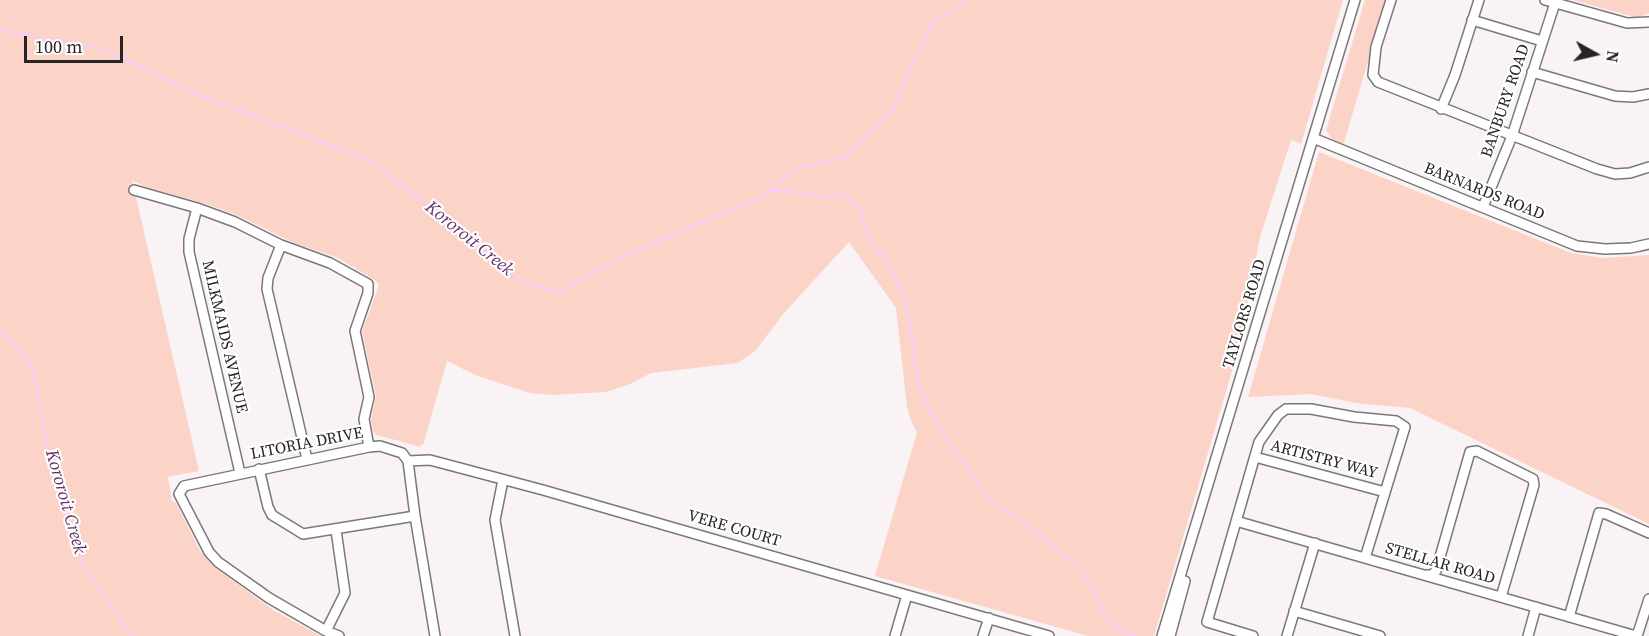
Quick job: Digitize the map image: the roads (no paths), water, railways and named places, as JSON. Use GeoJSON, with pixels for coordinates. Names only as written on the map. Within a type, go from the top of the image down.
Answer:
{"type":"FeatureCollection","features":[{"type":"Feature","properties":{"kind":"street","name":"TAYLORS ROAD"},"geometry":{"type":"LineString","coordinates":[[1162,636],[1355,0]]}},
{"type":"Feature","properties":{"kind":"street"},"geometry":{"type":"LineString","coordinates":[[1391,0],[1376,47],[1374,75],[1376,81],[1597,169],[1615,174],[1630,173],[1649,167]]}},
{"type":"Feature","properties":{"kind":"street"},"geometry":{"type":"LineString","coordinates":[[1442,109],[1479,0]]}},
{"type":"Feature","properties":{"kind":"street"},"geometry":{"type":"LineString","coordinates":[[1545,0],[1627,23],[1649,22]]}},
{"type":"Feature","properties":{"kind":"street","name":"BANBURY ROAD"},"geometry":{"type":"LineString","coordinates":[[1483,207],[1512,136],[1555,3]]}},
{"type":"Feature","properties":{"kind":"street"},"geometry":{"type":"LineString","coordinates":[[1472,20],[1542,40]]}},
{"type":"Feature","properties":{"kind":"street"},"geometry":{"type":"LineString","coordinates":[[1532,72],[1615,96],[1633,97],[1649,94]]}},
{"type":"Feature","properties":{"kind":"street","name":"BARNARDS ROAD"},"geometry":{"type":"LineString","coordinates":[[1313,138],[1577,246],[1605,249],[1631,248],[1649,244]]}},
{"type":"Feature","properties":{"kind":"street"},"geometry":{"type":"LineString","coordinates":[[134,190],[197,208],[235,222],[281,245],[330,263],[368,284],[368,292],[355,332],[369,397],[364,419],[369,447]]}},
{"type":"Feature","properties":{"kind":"street","name":"MILKMAIDS AVENUE"},"geometry":{"type":"LineString","coordinates":[[197,208],[189,239],[189,252],[240,473]]}},
{"type":"Feature","properties":{"kind":"street"},"geometry":{"type":"LineString","coordinates":[[281,245],[268,278],[267,289],[307,459]]}},
{"type":"Feature","properties":{"kind":"street"},"geometry":{"type":"LineString","coordinates":[[1253,636],[1236,634],[1207,622],[1259,442],[1278,415],[1286,409],[1311,409],[1354,417],[1396,421],[1405,427],[1365,558]]}},
{"type":"Feature","properties":{"kind":"street","name":"LITORIA DRIVE"},"geometry":{"type":"LineString","coordinates":[[326,631],[268,598],[218,562],[209,552],[182,490],[240,473],[369,447],[380,446],[391,449],[402,453],[408,461]]}},
{"type":"Feature","properties":{"kind":"street"},"geometry":{"type":"LineString","coordinates":[[1426,576],[1436,571],[1470,452],[1477,451],[1533,479],[1534,485],[1502,597]]}},
{"type":"Feature","properties":{"kind":"street","name":"ARTISTRY WAY"},"geometry":{"type":"LineString","coordinates":[[1255,457],[1385,492]]}},
{"type":"Feature","properties":{"kind":"street","name":"VERE COURT"},"geometry":{"type":"LineString","coordinates":[[408,461],[430,460],[1049,636]]}},
{"type":"Feature","properties":{"kind":"street"},"geometry":{"type":"LineString","coordinates":[[408,461],[435,636]]}},
{"type":"Feature","properties":{"kind":"street"},"geometry":{"type":"LineString","coordinates":[[259,469],[272,515],[303,534],[415,516]]}},
{"type":"Feature","properties":{"kind":"street"},"geometry":{"type":"LineString","coordinates":[[503,480],[495,520],[515,636]]}},
{"type":"Feature","properties":{"kind":"street"},"geometry":{"type":"LineString","coordinates":[[1569,616],[1599,513],[1649,533]]}},
{"type":"Feature","properties":{"kind":"street","name":"STELLAR ROAD"},"geometry":{"type":"LineString","coordinates":[[1236,521],[1569,616],[1609,632],[1636,636]]}},
{"type":"Feature","properties":{"kind":"street"},"geometry":{"type":"LineString","coordinates":[[336,530],[345,593],[326,631],[339,636]]}},
{"type":"Feature","properties":{"kind":"street"},"geometry":{"type":"LineString","coordinates":[[1287,636],[1315,543]]}},
{"type":"Feature","properties":{"kind":"street"},"geometry":{"type":"LineString","coordinates":[[1170,636],[1188,567],[1186,558]]}},
{"type":"Feature","properties":{"kind":"street"},"geometry":{"type":"LineString","coordinates":[[895,636],[907,595]]}},
{"type":"Feature","properties":{"kind":"street"},"geometry":{"type":"LineString","coordinates":[[1636,636],[1649,599]]}},
{"type":"Feature","properties":{"kind":"street"},"geometry":{"type":"LineString","coordinates":[[1528,636],[1536,607]]}},
{"type":"Feature","properties":{"kind":"street"},"geometry":{"type":"LineString","coordinates":[[1294,611],[1380,636]]}},
{"type":"Feature","properties":{"kind":"street"},"geometry":{"type":"LineString","coordinates":[[983,636],[989,618]]}},
{"type":"Feature","properties":{"kind":"waterway","name":"Kororoit Creek"},"geometry":{"type":"LineString","coordinates":[[0,30],[100,48],[195,93],[368,160],[451,222],[511,276],[556,293],[632,252],[763,197],[795,169],[843,158],[891,112],[931,25],[965,0]]}},
{"type":"Feature","properties":{"kind":"waterway"},"geometry":{"type":"LineString","coordinates":[[772,191],[798,192],[825,197],[837,195],[848,197],[858,206],[873,246],[884,257],[899,284],[908,312],[918,380],[933,417],[947,440],[987,497],[1046,540],[1083,571],[1110,624],[1137,636]]}},
{"type":"Feature","properties":{"kind":"waterway","name":"Kororoit Creek"},"geometry":{"type":"LineString","coordinates":[[0,329],[34,370],[51,465],[84,567],[133,636]]}}]}
